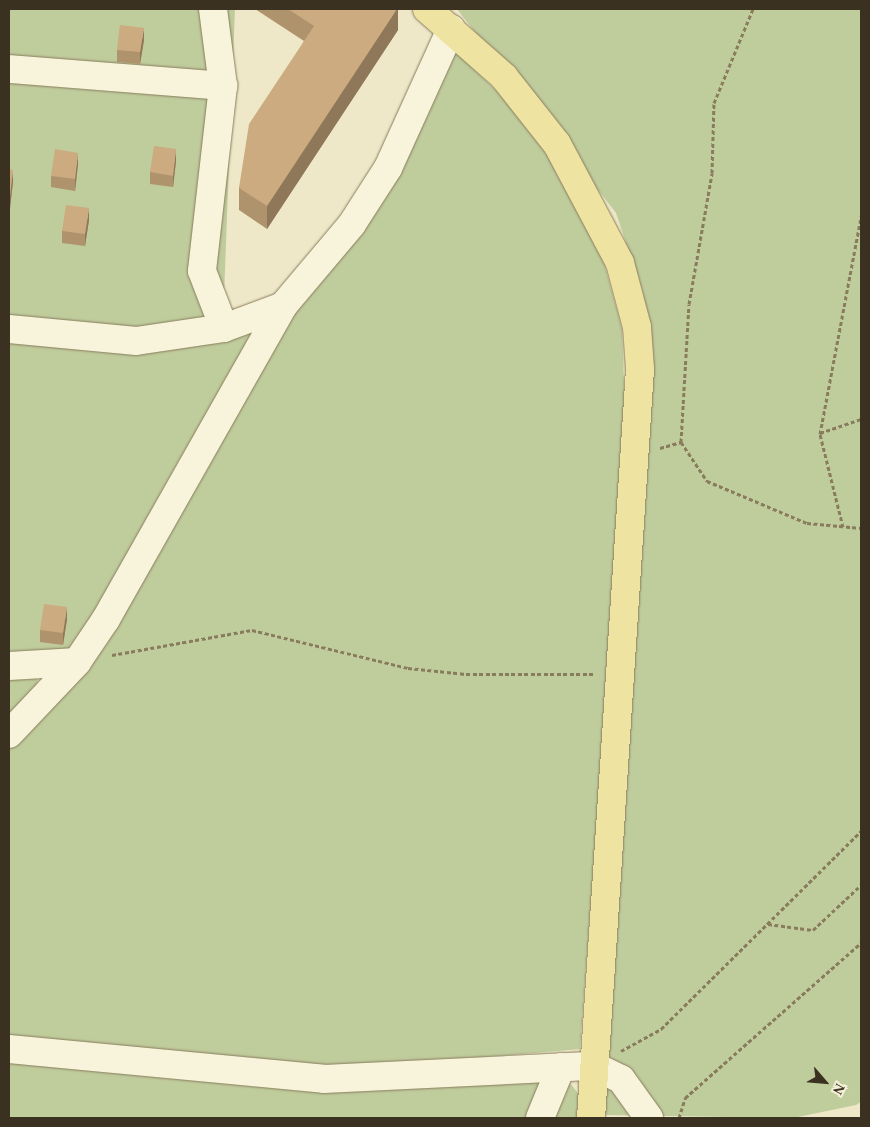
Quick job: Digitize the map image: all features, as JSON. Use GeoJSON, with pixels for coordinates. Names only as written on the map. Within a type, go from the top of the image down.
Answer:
{"type":"FeatureCollection","features":[{"type":"Feature","properties":{"kind":"main road"},"geometry":{"type":"LineString","coordinates":[[439,16],[504,77],[557,144],[620,263],[637,327],[640,369],[592,1118]]}},
{"type":"Feature","properties":{"kind":"street"},"geometry":{"type":"LineString","coordinates":[[213,9],[224,86],[202,271],[224,328]]}},
{"type":"Feature","properties":{"kind":"street"},"geometry":{"type":"LineString","coordinates":[[9,734],[77,662],[283,306],[352,224],[388,168],[439,16]]}},
{"type":"Feature","properties":{"kind":"street"},"geometry":{"type":"LineString","coordinates":[[9,69],[224,86]]}},
{"type":"Feature","properties":{"kind":"street"},"geometry":{"type":"LineString","coordinates":[[9,329],[136,340],[224,328],[283,306]]}},
{"type":"Feature","properties":{"kind":"street"},"geometry":{"type":"LineString","coordinates":[[9,666],[77,662]]}},
{"type":"Feature","properties":{"kind":"street"},"geometry":{"type":"LineString","coordinates":[[9,1048],[324,1079],[594,1066],[621,1079],[649,1118]]}},
{"type":"Feature","properties":{"kind":"street"},"geometry":{"type":"LineString","coordinates":[[540,1118],[561,1068]]}},
{"type":"Feature","properties":{"kind":"path"},"geometry":{"type":"LineString","coordinates":[[753,9],[714,103],[712,174],[689,304],[680,442],[707,481],[807,523],[861,528]]}},
{"type":"Feature","properties":{"kind":"path"},"geometry":{"type":"LineString","coordinates":[[843,527],[820,434],[861,216]]}},
{"type":"Feature","properties":{"kind":"path"},"geometry":{"type":"LineString","coordinates":[[820,434],[861,419]]}},
{"type":"Feature","properties":{"kind":"path"},"geometry":{"type":"LineString","coordinates":[[635,454],[680,442]]}},
{"type":"Feature","properties":{"kind":"path"},"geometry":{"type":"LineString","coordinates":[[77,662],[252,630],[408,668],[466,674],[620,674]]}},
{"type":"Feature","properties":{"kind":"path"},"geometry":{"type":"LineString","coordinates":[[594,1066],[661,1029],[861,832]]}},
{"type":"Feature","properties":{"kind":"path"},"geometry":{"type":"LineString","coordinates":[[768,924],[813,930],[861,885]]}},
{"type":"Feature","properties":{"kind":"path"},"geometry":{"type":"LineString","coordinates":[[679,1118],[685,1098],[861,943]]}},
{"type":"Feature","properties":{"kind":"green space"},"geometry":{"type":"Polygon","coordinates":[[[9,9],[235,9],[223,322],[137,332],[9,319],[9,9]]]}},
{"type":"Feature","properties":{"kind":"green space"},"geometry":{"type":"Polygon","coordinates":[[[457,9],[861,9],[861,1102],[856,1105],[793,1118],[603,1115],[648,392],[643,293],[616,213],[457,9]]]}},
{"type":"Feature","properties":{"kind":"green space"},"geometry":{"type":"Polygon","coordinates":[[[448,45],[520,113],[576,192],[602,255],[622,329],[626,439],[580,1049],[345,1069],[9,1038],[9,747],[82,674],[448,45]]]}},
{"type":"Feature","properties":{"kind":"green space"},"geometry":{"type":"Polygon","coordinates":[[[246,330],[254,332],[73,653],[9,655],[9,340],[115,348],[221,343],[246,330]]]}},
{"type":"Feature","properties":{"kind":"green space"},"geometry":{"type":"Polygon","coordinates":[[[36,671],[39,690],[9,722],[9,674],[36,671]]]}},
{"type":"Feature","properties":{"kind":"green space"},"geometry":{"type":"Polygon","coordinates":[[[9,1057],[569,1082],[581,1097],[580,1118],[9,1118],[9,1057]]]}},
{"type":"Feature","properties":{"kind":"building"},"geometry":{"type":"Polygon","coordinates":[[[288,9],[397,9],[267,206],[239,188],[249,124],[314,26],[288,9]]]}},
{"type":"Feature","properties":{"kind":"building"},"geometry":{"type":"Polygon","coordinates":[[[120,25],[144,28],[140,52],[117,50],[120,25]]]}},
{"type":"Feature","properties":{"kind":"building"},"geometry":{"type":"Polygon","coordinates":[[[154,146],[176,149],[173,176],[150,172],[154,146]]]}},
{"type":"Feature","properties":{"kind":"building"},"geometry":{"type":"Polygon","coordinates":[[[55,149],[78,153],[75,179],[51,176],[55,149]]]}},
{"type":"Feature","properties":{"kind":"building"},"geometry":{"type":"Polygon","coordinates":[[[9,169],[13,170],[10,196],[9,196],[9,169]]]}},
{"type":"Feature","properties":{"kind":"building"},"geometry":{"type":"Polygon","coordinates":[[[66,205],[89,208],[85,234],[62,231],[66,205]]]}},
{"type":"Feature","properties":{"kind":"building"},"geometry":{"type":"Polygon","coordinates":[[[44,604],[67,607],[63,633],[40,630],[44,604]]]}}]}
